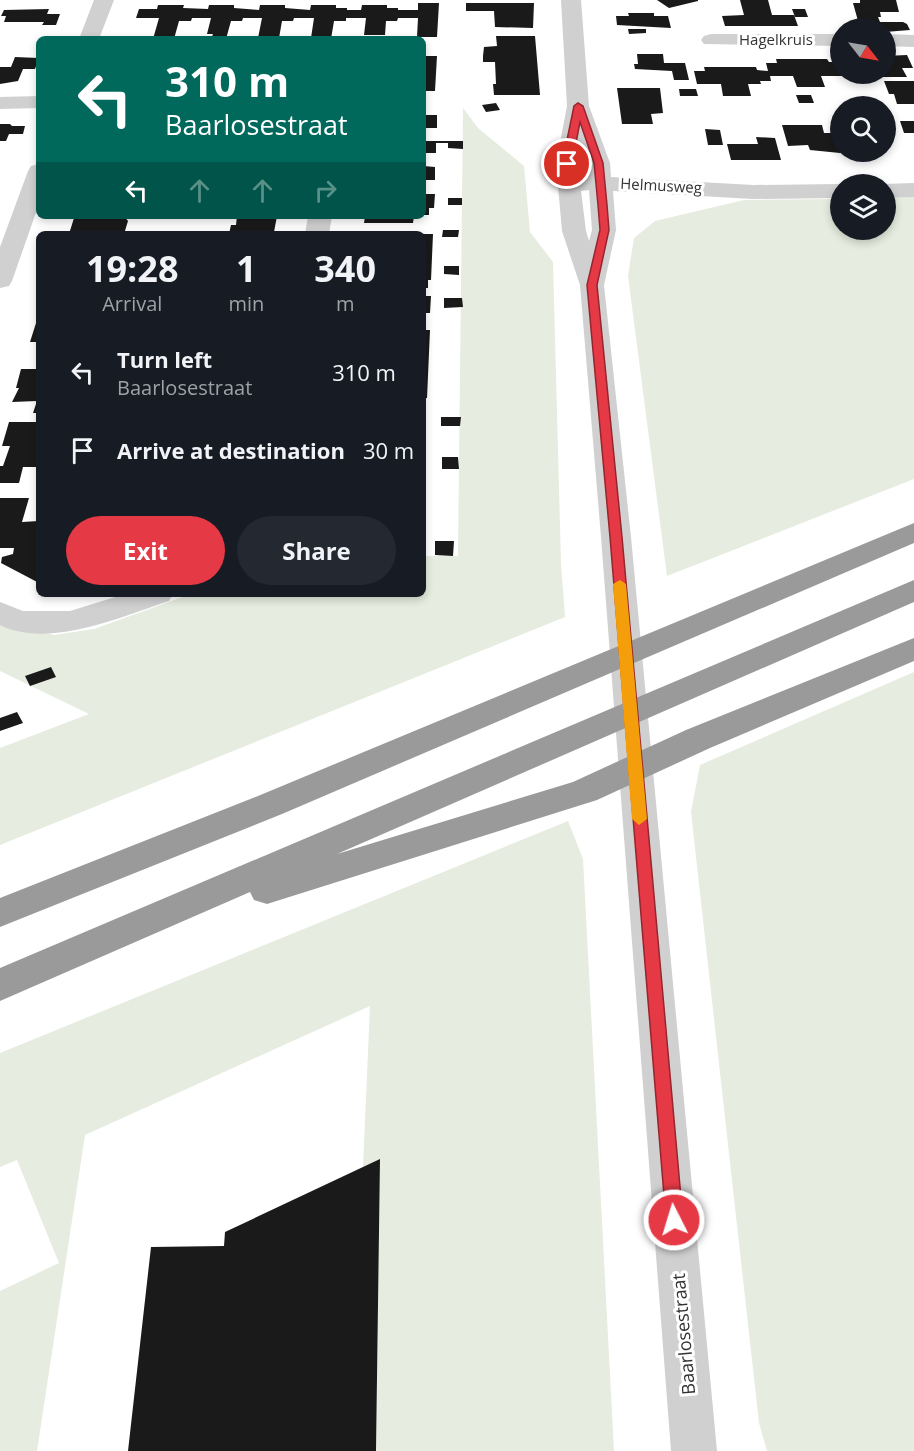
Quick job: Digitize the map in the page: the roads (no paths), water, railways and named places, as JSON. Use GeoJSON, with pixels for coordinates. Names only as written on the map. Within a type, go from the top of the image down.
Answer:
{"type":"FeatureCollection","features":[{"type":"Feature","properties":{"kind":"highway"},"geometry":{"type":"LineString","coordinates":[[0,913],[281,800],[914,532]]}},
{"type":"Feature","properties":{"kind":"highway"},"geometry":{"type":"LineString","coordinates":[[0,985],[914,590]]}},
{"type":"Feature","properties":{"kind":"highway"},"geometry":{"type":"LineString","coordinates":[[99,943],[585,791],[698,739],[914,650]]}},
{"type":"Feature","properties":{"kind":"street"},"geometry":{"type":"LineString","coordinates":[[90,36],[104,0]]}},
{"type":"Feature","properties":{"kind":"street","name":"Baarlosestraat"},"geometry":{"type":"LineString","coordinates":[[571,0],[578,106],[567,164],[574,231],[592,285],[616,537],[694,1451]]}},
{"type":"Feature","properties":{"kind":"street","name":"Hagelkruis"},"geometry":{"type":"LineString","coordinates":[[711,40],[830,40]]}},
{"type":"Feature","properties":{"kind":"street"},"geometry":{"type":"LineString","coordinates":[[896,40],[914,40]]}},
{"type":"Feature","properties":{"kind":"street"},"geometry":{"type":"LineString","coordinates":[[0,103],[36,102]]}},
{"type":"Feature","properties":{"kind":"street","name":"Baarlosestraat"},"geometry":{"type":"LineString","coordinates":[[578,106],[599,163],[602,194],[604,230],[592,285]]}},
{"type":"Feature","properties":{"kind":"street"},"geometry":{"type":"LineString","coordinates":[[0,281],[36,179]]}},
{"type":"Feature","properties":{"kind":"street"},"geometry":{"type":"LineString","coordinates":[[896,191],[914,190]]}},
{"type":"Feature","properties":{"kind":"street","name":"Helmusweg"},"geometry":{"type":"LineString","coordinates":[[571,195],[602,194],[639,204],[753,192],[830,191]]}},
{"type":"Feature","properties":{"kind":"street"},"geometry":{"type":"LineString","coordinates":[[0,612],[18,621],[71,622],[149,597]]}}]}
